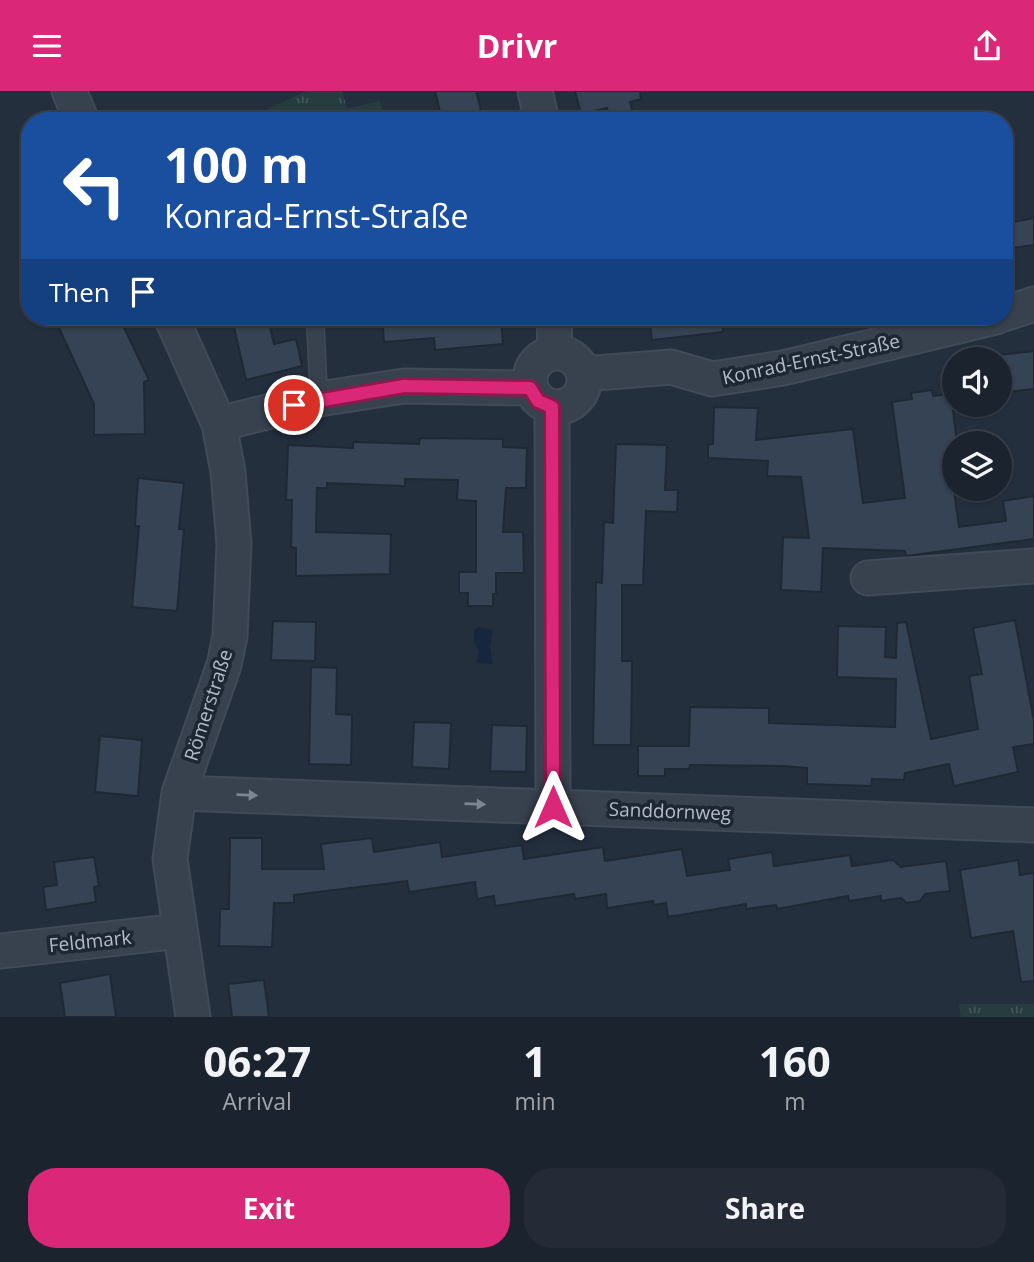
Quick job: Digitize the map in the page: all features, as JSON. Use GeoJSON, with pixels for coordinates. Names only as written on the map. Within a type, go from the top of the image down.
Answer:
{"type":"FeatureCollection","features":[{"type":"Feature","properties":{"kind":"street"},"geometry":{"type":"LineString","coordinates":[[69,91],[78,112]]}},
{"type":"Feature","properties":{"kind":"street"},"geometry":{"type":"LineString","coordinates":[[535,91],[540,112]]}},
{"type":"Feature","properties":{"kind":"street"},"geometry":{"type":"LineString","coordinates":[[1013,311],[1034,304]]}},
{"type":"Feature","properties":{"kind":"street","name":"Römerstraße"},"geometry":{"type":"LineString","coordinates":[[175,326],[219,424],[228,472],[234,544],[230,636],[224,665],[179,793],[170,859],[193,1017]]}},
{"type":"Feature","properties":{"kind":"street"},"geometry":{"type":"LineString","coordinates":[[554,353],[555,326]]}},
{"type":"Feature","properties":{"kind":"street","name":"Konrad-Ernst-Straße"},"geometry":{"type":"LineString","coordinates":[[584,374],[671,367],[712,379],[783,368],[958,326]]}},
{"type":"Feature","properties":{"kind":"street"},"geometry":{"type":"LineString","coordinates":[[219,424],[318,399],[404,386],[541,398],[561,408],[576,400],[582,392],[584,374],[576,360],[554,353],[537,362],[530,379],[541,398],[553,807]]}},
{"type":"Feature","properties":{"kind":"street"},"geometry":{"type":"LineString","coordinates":[[868,578],[1034,566]]}},
{"type":"Feature","properties":{"kind":"street","name":"Sanddornweg"},"geometry":{"type":"LineString","coordinates":[[179,793],[1034,825]]}},
{"type":"Feature","properties":{"kind":"street","name":"Feldmark"},"geometry":{"type":"LineString","coordinates":[[0,951],[180,931]]}},
{"type":"Feature","properties":{"kind":"lane"},"geometry":{"type":"LineString","coordinates":[[315,326],[318,399]]}},
{"type":"Feature","properties":{"kind":"green space"},"geometry":{"type":"Polygon","coordinates":[[[307,91],[342,91],[347,109],[379,101],[384,112],[263,112],[307,91]]]}},
{"type":"Feature","properties":{"kind":"green space"},"geometry":{"type":"Polygon","coordinates":[[[959,1004],[1034,1004],[1034,1017],[961,1017],[959,1004]]]}},
{"type":"Feature","properties":{"kind":"water"},"geometry":{"type":"Polygon","coordinates":[[[479,627],[493,630],[490,647],[493,664],[477,663],[479,651],[474,643],[474,630],[479,627]]]}},
{"type":"Feature","properties":{"kind":"building"},"geometry":{"type":"Polygon","coordinates":[[[435,91],[476,91],[481,110],[440,112],[435,91]]]}},
{"type":"Feature","properties":{"kind":"building"},"geometry":{"type":"Polygon","coordinates":[[[575,91],[640,91],[641,99],[630,102],[633,112],[608,112],[607,108],[580,112],[575,91]]]}},
{"type":"Feature","properties":{"kind":"building"},"geometry":{"type":"Polygon","coordinates":[[[1034,218],[1034,245],[1013,248],[1013,222],[1034,218]]]}},
{"type":"Feature","properties":{"kind":"building"},"geometry":{"type":"Polygon","coordinates":[[[58,326],[123,326],[149,380],[144,382],[145,434],[94,435],[94,404],[58,326]]]}},
{"type":"Feature","properties":{"kind":"building"},"geometry":{"type":"Polygon","coordinates":[[[270,326],[274,344],[296,339],[302,366],[246,380],[234,327],[270,326]]]}},
{"type":"Feature","properties":{"kind":"building"},"geometry":{"type":"Polygon","coordinates":[[[383,326],[502,326],[503,344],[435,350],[434,338],[384,342],[383,326]]]}},
{"type":"Feature","properties":{"kind":"building"},"geometry":{"type":"Polygon","coordinates":[[[650,326],[723,326],[723,332],[652,340],[650,326]]]}},
{"type":"Feature","properties":{"kind":"building"},"geometry":{"type":"Polygon","coordinates":[[[1034,351],[1034,389],[1012,392],[1012,354],[1034,351]]]}},
{"type":"Feature","properties":{"kind":"building"},"geometry":{"type":"Polygon","coordinates":[[[932,390],[933,396],[942,395],[942,417],[954,417],[956,431],[942,431],[942,501],[955,501],[959,527],[1006,521],[1003,501],[1034,496],[1034,539],[906,556],[905,551],[823,548],[821,592],[781,590],[783,537],[809,538],[801,477],[767,476],[768,461],[708,458],[708,445],[713,444],[714,407],[758,408],[756,440],[853,429],[863,503],[905,498],[892,402],[912,399],[911,393],[932,390]]]}},
{"type":"Feature","properties":{"kind":"building"},"geometry":{"type":"Polygon","coordinates":[[[420,438],[503,439],[503,447],[527,448],[526,488],[506,488],[503,532],[523,532],[524,573],[496,573],[493,606],[468,606],[468,593],[459,593],[459,572],[476,572],[476,501],[457,500],[458,480],[405,479],[405,486],[327,483],[327,488],[317,488],[316,532],[391,534],[390,574],[296,576],[296,548],[291,547],[292,500],[286,500],[288,445],[353,448],[353,442],[419,444],[420,438]]]}},
{"type":"Feature","properties":{"kind":"building"},"geometry":{"type":"Polygon","coordinates":[[[616,444],[667,445],[665,490],[678,490],[677,512],[646,511],[643,585],[622,585],[622,661],[632,661],[631,745],[593,745],[596,582],[602,583],[604,522],[613,523],[616,444]]]}},
{"type":"Feature","properties":{"kind":"building"},"geometry":{"type":"Polygon","coordinates":[[[138,478],[184,483],[179,529],[184,529],[177,611],[132,607],[139,526],[135,526],[138,478]]]}},
{"type":"Feature","properties":{"kind":"building"},"geometry":{"type":"Polygon","coordinates":[[[1015,620],[1034,721],[1034,744],[1013,747],[1018,772],[954,786],[949,764],[905,773],[904,780],[872,779],[871,786],[807,784],[807,768],[783,766],[690,765],[689,769],[665,769],[665,776],[638,776],[638,746],[689,746],[690,707],[769,708],[769,723],[895,727],[896,679],[837,677],[838,626],[886,627],[885,657],[896,658],[897,623],[906,622],[931,739],[978,729],[969,676],[982,674],[973,628],[1015,620]]]}},
{"type":"Feature","properties":{"kind":"building"},"geometry":{"type":"Polygon","coordinates":[[[273,621],[316,622],[315,661],[271,660],[273,621]]]}},
{"type":"Feature","properties":{"kind":"building"},"geometry":{"type":"Polygon","coordinates":[[[311,667],[337,668],[336,714],[352,715],[351,765],[309,764],[311,667]]]}},
{"type":"Feature","properties":{"kind":"building"},"geometry":{"type":"Polygon","coordinates":[[[414,722],[451,723],[449,769],[412,767],[414,722]]]}},
{"type":"Feature","properties":{"kind":"building"},"geometry":{"type":"Polygon","coordinates":[[[492,725],[527,726],[526,772],[490,771],[492,725]]]}},
{"type":"Feature","properties":{"kind":"building"},"geometry":{"type":"Polygon","coordinates":[[[100,736],[142,740],[138,796],[95,792],[100,736]]]}},
{"type":"Feature","properties":{"kind":"building"},"geometry":{"type":"Polygon","coordinates":[[[230,838],[262,838],[262,869],[324,869],[321,844],[372,838],[374,852],[440,842],[442,857],[522,845],[524,859],[603,847],[605,861],[682,849],[687,876],[730,870],[728,859],[772,852],[774,866],[850,855],[852,866],[893,860],[901,867],[946,861],[950,891],[925,894],[920,901],[907,903],[901,898],[881,901],[881,896],[849,901],[848,896],[777,909],[776,905],[746,909],[746,904],[668,917],[666,903],[654,905],[653,901],[607,908],[606,894],[575,899],[574,894],[495,906],[494,896],[477,899],[475,882],[409,892],[407,881],[294,895],[294,903],[274,903],[272,947],[219,946],[220,909],[229,909],[230,838]]]}},
{"type":"Feature","properties":{"kind":"building"},"geometry":{"type":"Polygon","coordinates":[[[94,857],[99,886],[94,887],[96,902],[46,910],[43,887],[57,885],[54,862],[94,857]]]}},
{"type":"Feature","properties":{"kind":"building"},"geometry":{"type":"Polygon","coordinates":[[[1018,860],[1020,875],[1034,873],[1034,981],[1021,982],[1013,931],[971,938],[960,870],[1018,860]]]}},
{"type":"Feature","properties":{"kind":"building"},"geometry":{"type":"Polygon","coordinates":[[[110,974],[116,1017],[65,1017],[60,983],[110,974]]]}},
{"type":"Feature","properties":{"kind":"building"},"geometry":{"type":"Polygon","coordinates":[[[264,980],[269,1017],[232,1017],[228,984],[264,980]]]}},
{"type":"Feature","properties":{"kind":"route"},"geometry":{"type":"LineString","coordinates":[[294,405],[404,386],[530,388],[538,401],[552,407],[553,807]]}}]}
